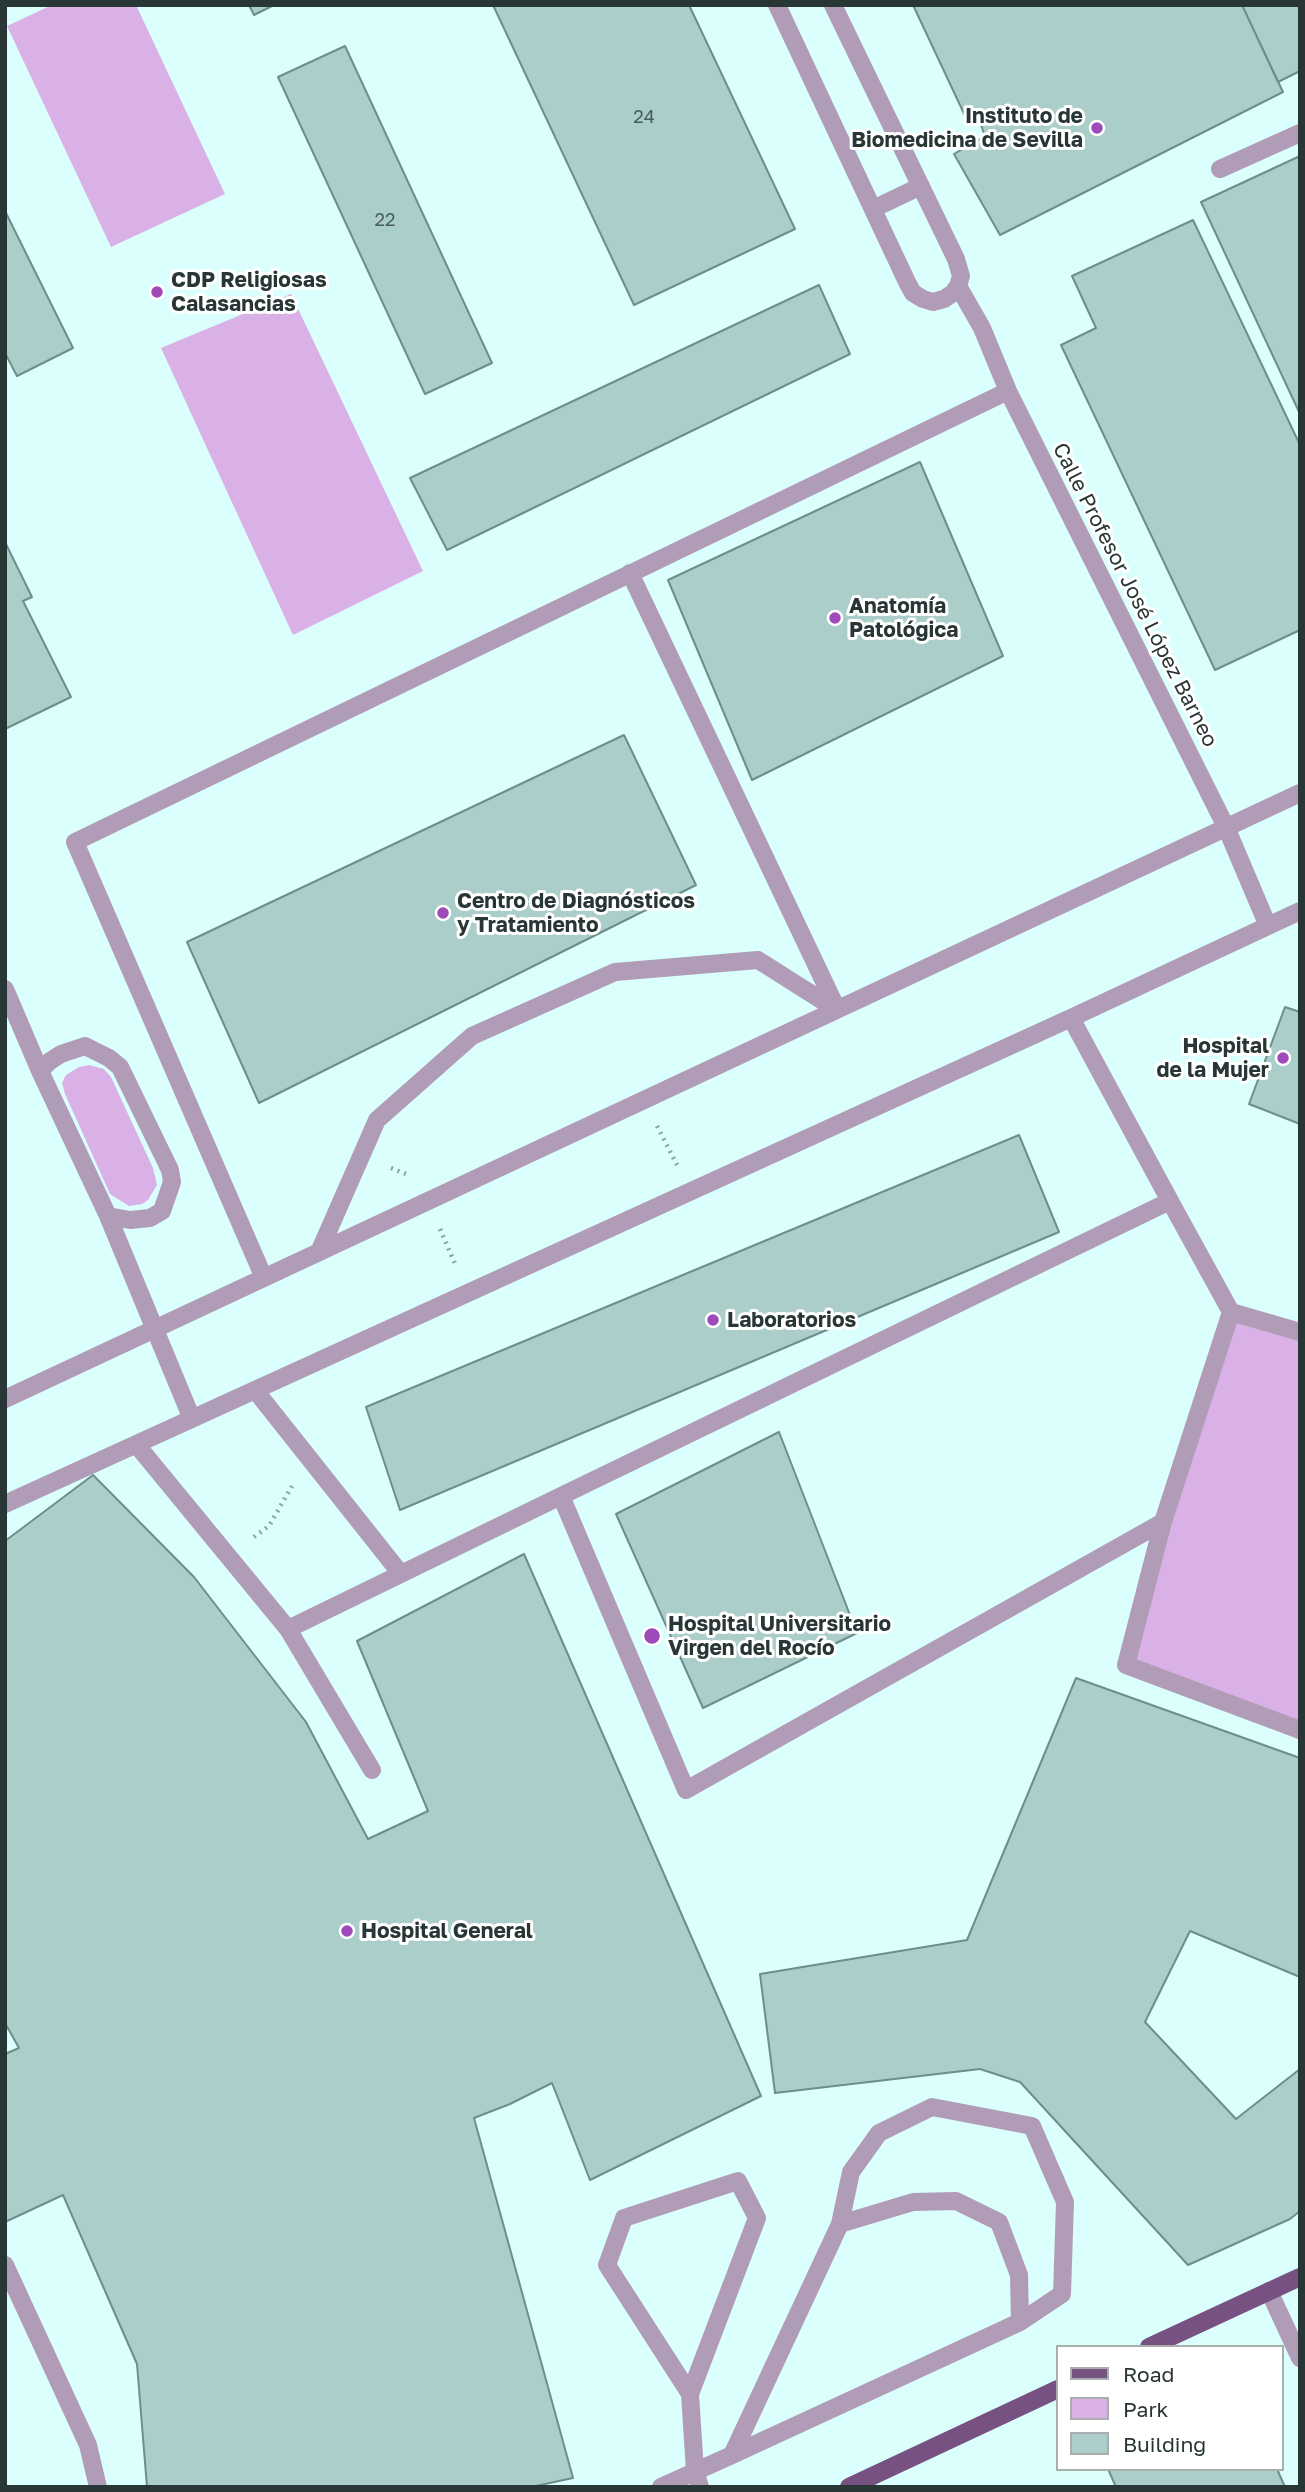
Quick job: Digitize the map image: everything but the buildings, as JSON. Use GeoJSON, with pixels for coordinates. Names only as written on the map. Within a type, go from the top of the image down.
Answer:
{"type":"FeatureCollection","features":[{"type":"Feature","properties":{"kind":"main road"},"geometry":{"type":"LineString","coordinates":[[1153,2345],[1300,2277]]}},
{"type":"Feature","properties":{"kind":"main road"},"geometry":{"type":"LineString","coordinates":[[849,2487],[1056,2390]]}},
{"type":"Feature","properties":{"kind":"street"},"geometry":{"type":"LineString","coordinates":[[777,5],[913,293],[933,302],[944,299],[958,286]]}},
{"type":"Feature","properties":{"kind":"street","name":"Calle Profesor José López Barneo"},"geometry":{"type":"LineString","coordinates":[[833,5],[956,259],[961,276],[958,286],[982,328],[1008,391],[1226,827],[1268,926]]}},
{"type":"Feature","properties":{"kind":"street"},"geometry":{"type":"LineString","coordinates":[[1220,169],[1300,133]]}},
{"type":"Feature","properties":{"kind":"street"},"geometry":{"type":"LineString","coordinates":[[873,209],[921,186]]}},
{"type":"Feature","properties":{"kind":"street"},"geometry":{"type":"LineString","coordinates":[[264,1278],[75,842],[1008,391]]}},
{"type":"Feature","properties":{"kind":"street"},"geometry":{"type":"LineString","coordinates":[[630,573],[837,1010]]}},
{"type":"Feature","properties":{"kind":"street"},"geometry":{"type":"LineString","coordinates":[[5,1399],[1300,793]]}},
{"type":"Feature","properties":{"kind":"street"},"geometry":{"type":"LineString","coordinates":[[5,1504],[1300,911]]}},
{"type":"Feature","properties":{"kind":"street"},"geometry":{"type":"LineString","coordinates":[[319,1252],[377,1120],[472,1036],[614,972],[758,960],[837,1010]]}},
{"type":"Feature","properties":{"kind":"street"},"geometry":{"type":"LineString","coordinates":[[5,989],[108,1216],[192,1419]]}},
{"type":"Feature","properties":{"kind":"street"},"geometry":{"type":"LineString","coordinates":[[1070,1018],[1231,1312],[1300,1332]]}},
{"type":"Feature","properties":{"kind":"street"},"geometry":{"type":"LineString","coordinates":[[40,1071],[61,1054],[85,1046],[109,1058],[120,1067],[170,1170],[172,1182],[162,1211],[150,1219],[130,1220],[108,1216]]}},
{"type":"Feature","properties":{"kind":"street"},"geometry":{"type":"LineString","coordinates":[[288,1629],[1170,1201]]}},
{"type":"Feature","properties":{"kind":"street"},"geometry":{"type":"LineString","coordinates":[[1231,1312],[1163,1522],[1126,1665],[1300,1730]]}},
{"type":"Feature","properties":{"kind":"street"},"geometry":{"type":"LineString","coordinates":[[255,1390],[401,1574]]}},
{"type":"Feature","properties":{"kind":"street"},"geometry":{"type":"LineString","coordinates":[[135,1444],[288,1629],[372,1770]]}},
{"type":"Feature","properties":{"kind":"street"},"geometry":{"type":"LineString","coordinates":[[561,1496],[687,1790],[1163,1522]]}},
{"type":"Feature","properties":{"kind":"street"},"geometry":{"type":"LineString","coordinates":[[661,2487],[698,2479],[733,2455],[1020,2322],[1062,2294],[1065,2202],[1032,2126],[932,2107],[879,2133],[850,2172],[840,2224],[733,2455]]}},
{"type":"Feature","properties":{"kind":"street"},"geometry":{"type":"LineString","coordinates":[[690,2394],[607,2265],[624,2218],[738,2181],[758,2218],[690,2394],[698,2479]]}},
{"type":"Feature","properties":{"kind":"street"},"geometry":{"type":"LineString","coordinates":[[840,2224],[913,2202],[956,2201],[999,2222],[1019,2275],[1020,2322]]}},
{"type":"Feature","properties":{"kind":"street"},"geometry":{"type":"LineString","coordinates":[[5,2265],[88,2445],[98,2487]]}},
{"type":"Feature","properties":{"kind":"street"},"geometry":{"type":"LineString","coordinates":[[1269,2291],[1300,2358]]}},
{"type":"Feature","properties":{"kind":"path"},"geometry":{"type":"LineString","coordinates":[[644,1100],[690,1192]]}},
{"type":"Feature","properties":{"kind":"path"},"geometry":{"type":"LineString","coordinates":[[227,1556],[269,1526],[309,1458]]}},
{"type":"Feature","properties":{"kind":"green space"},"geometry":{"type":"Polygon","coordinates":[[[52,5],[136,5],[225,194],[111,247],[7,26],[52,5]]]}},
{"type":"Feature","properties":{"kind":"green space"},"geometry":{"type":"Polygon","coordinates":[[[291,294],[423,571],[293,635],[161,348],[291,294]]]}},
{"type":"Feature","properties":{"kind":"green space"},"geometry":{"type":"Polygon","coordinates":[[[89,1065],[104,1069],[111,1077],[153,1168],[157,1185],[148,1200],[142,1204],[129,1206],[110,1194],[65,1094],[62,1083],[66,1075],[79,1067],[89,1065]]]}},
{"type":"Feature","properties":{"kind":"green space"},"geometry":{"type":"Polygon","coordinates":[[[1231,1312],[1300,1332],[1300,1730],[1126,1665],[1231,1312]]]}},
{"type":"Feature","properties":{"kind":"place","name":"Instituto de Biomedicina de Sevilla"},"geometry":{"type":"Point","coordinates":[1097,128]}},
{"type":"Feature","properties":{"kind":"place","name":"CDP Religiosas Calasancias"},"geometry":{"type":"Point","coordinates":[157,292]}},
{"type":"Feature","properties":{"kind":"place","name":"Anatomía Patológica"},"geometry":{"type":"Point","coordinates":[835,618]}},
{"type":"Feature","properties":{"kind":"place","name":"Centro de Diagnósticos y Tratamiento"},"geometry":{"type":"Point","coordinates":[443,913]}},
{"type":"Feature","properties":{"kind":"place","name":"Hospital de la Mujer"},"geometry":{"type":"Point","coordinates":[1283,1058]}},
{"type":"Feature","properties":{"kind":"place","name":"Laboratorios"},"geometry":{"type":"Point","coordinates":[713,1320]}},
{"type":"Feature","properties":{"kind":"place","name":"Hospital Universitario Virgen del Rocío"},"geometry":{"type":"Point","coordinates":[652,1636]}},
{"type":"Feature","properties":{"kind":"place","name":"Hospital General"},"geometry":{"type":"Point","coordinates":[347,1931]}}]}
